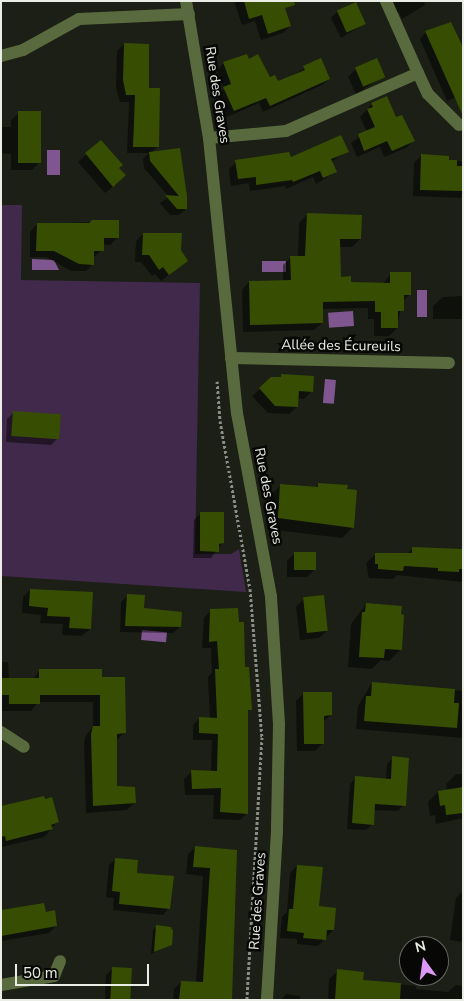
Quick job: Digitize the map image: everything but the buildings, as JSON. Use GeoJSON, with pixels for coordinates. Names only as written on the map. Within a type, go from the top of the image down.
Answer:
{"type":"FeatureCollection","features":[{"type":"Feature","properties":{"kind":"street","name":"Rue des Graves"},"geometry":{"type":"LineString","coordinates":[[186,1],[209,138],[237,413],[271,597],[278,704],[277,830],[267,1000]]}},
{"type":"Feature","properties":{"kind":"street"},"geometry":{"type":"LineString","coordinates":[[386,1],[428,94],[459,125]]}},
{"type":"Feature","properties":{"kind":"street"},"geometry":{"type":"LineString","coordinates":[[1,56],[23,50],[79,19],[189,14]]}},
{"type":"Feature","properties":{"kind":"street"},"geometry":{"type":"LineString","coordinates":[[209,138],[286,131],[418,73]]}},
{"type":"Feature","properties":{"kind":"street","name":"Allée des Écureuils"},"geometry":{"type":"LineString","coordinates":[[231,358],[449,363]]}},
{"type":"Feature","properties":{"kind":"street"},"geometry":{"type":"LineString","coordinates":[[1,732],[24,747]]}},
{"type":"Feature","properties":{"kind":"street"},"geometry":{"type":"LineString","coordinates":[[1,985],[54,976],[60,961]]}},
{"type":"Feature","properties":{"kind":"path"},"geometry":{"type":"LineString","coordinates":[[216,372],[220,421],[250,589],[262,738],[247,1000]]}},
{"type":"Feature","properties":{"kind":"shaded area"},"geometry":{"type":"Polygon","coordinates":[[[47,150],[60,150],[60,175],[47,175],[47,150]]]}},
{"type":"Feature","properties":{"kind":"shaded area"},"geometry":{"type":"Polygon","coordinates":[[[1,205],[22,205],[21,280],[200,283],[195,554],[231,554],[239,549],[246,592],[1,576],[1,205]]]}},
{"type":"Feature","properties":{"kind":"shaded area"},"geometry":{"type":"Polygon","coordinates":[[[32,259],[54,260],[59,270],[32,270],[32,259]]]}},
{"type":"Feature","properties":{"kind":"shaded area"},"geometry":{"type":"Polygon","coordinates":[[[262,261],[286,261],[286,272],[262,272],[262,261]]]}},
{"type":"Feature","properties":{"kind":"shaded area"},"geometry":{"type":"Polygon","coordinates":[[[417,290],[427,290],[427,317],[417,317],[417,290]]]}},
{"type":"Feature","properties":{"kind":"shaded area"},"geometry":{"type":"Polygon","coordinates":[[[353,311],[354,326],[329,328],[328,313],[353,311]]]}},
{"type":"Feature","properties":{"kind":"shaded area"},"geometry":{"type":"Polygon","coordinates":[[[325,379],[336,380],[334,404],[323,403],[325,379]]]}},
{"type":"Feature","properties":{"kind":"shaded area"},"geometry":{"type":"Polygon","coordinates":[[[142,630],[167,632],[166,642],[141,640],[142,630]]]}}]}
